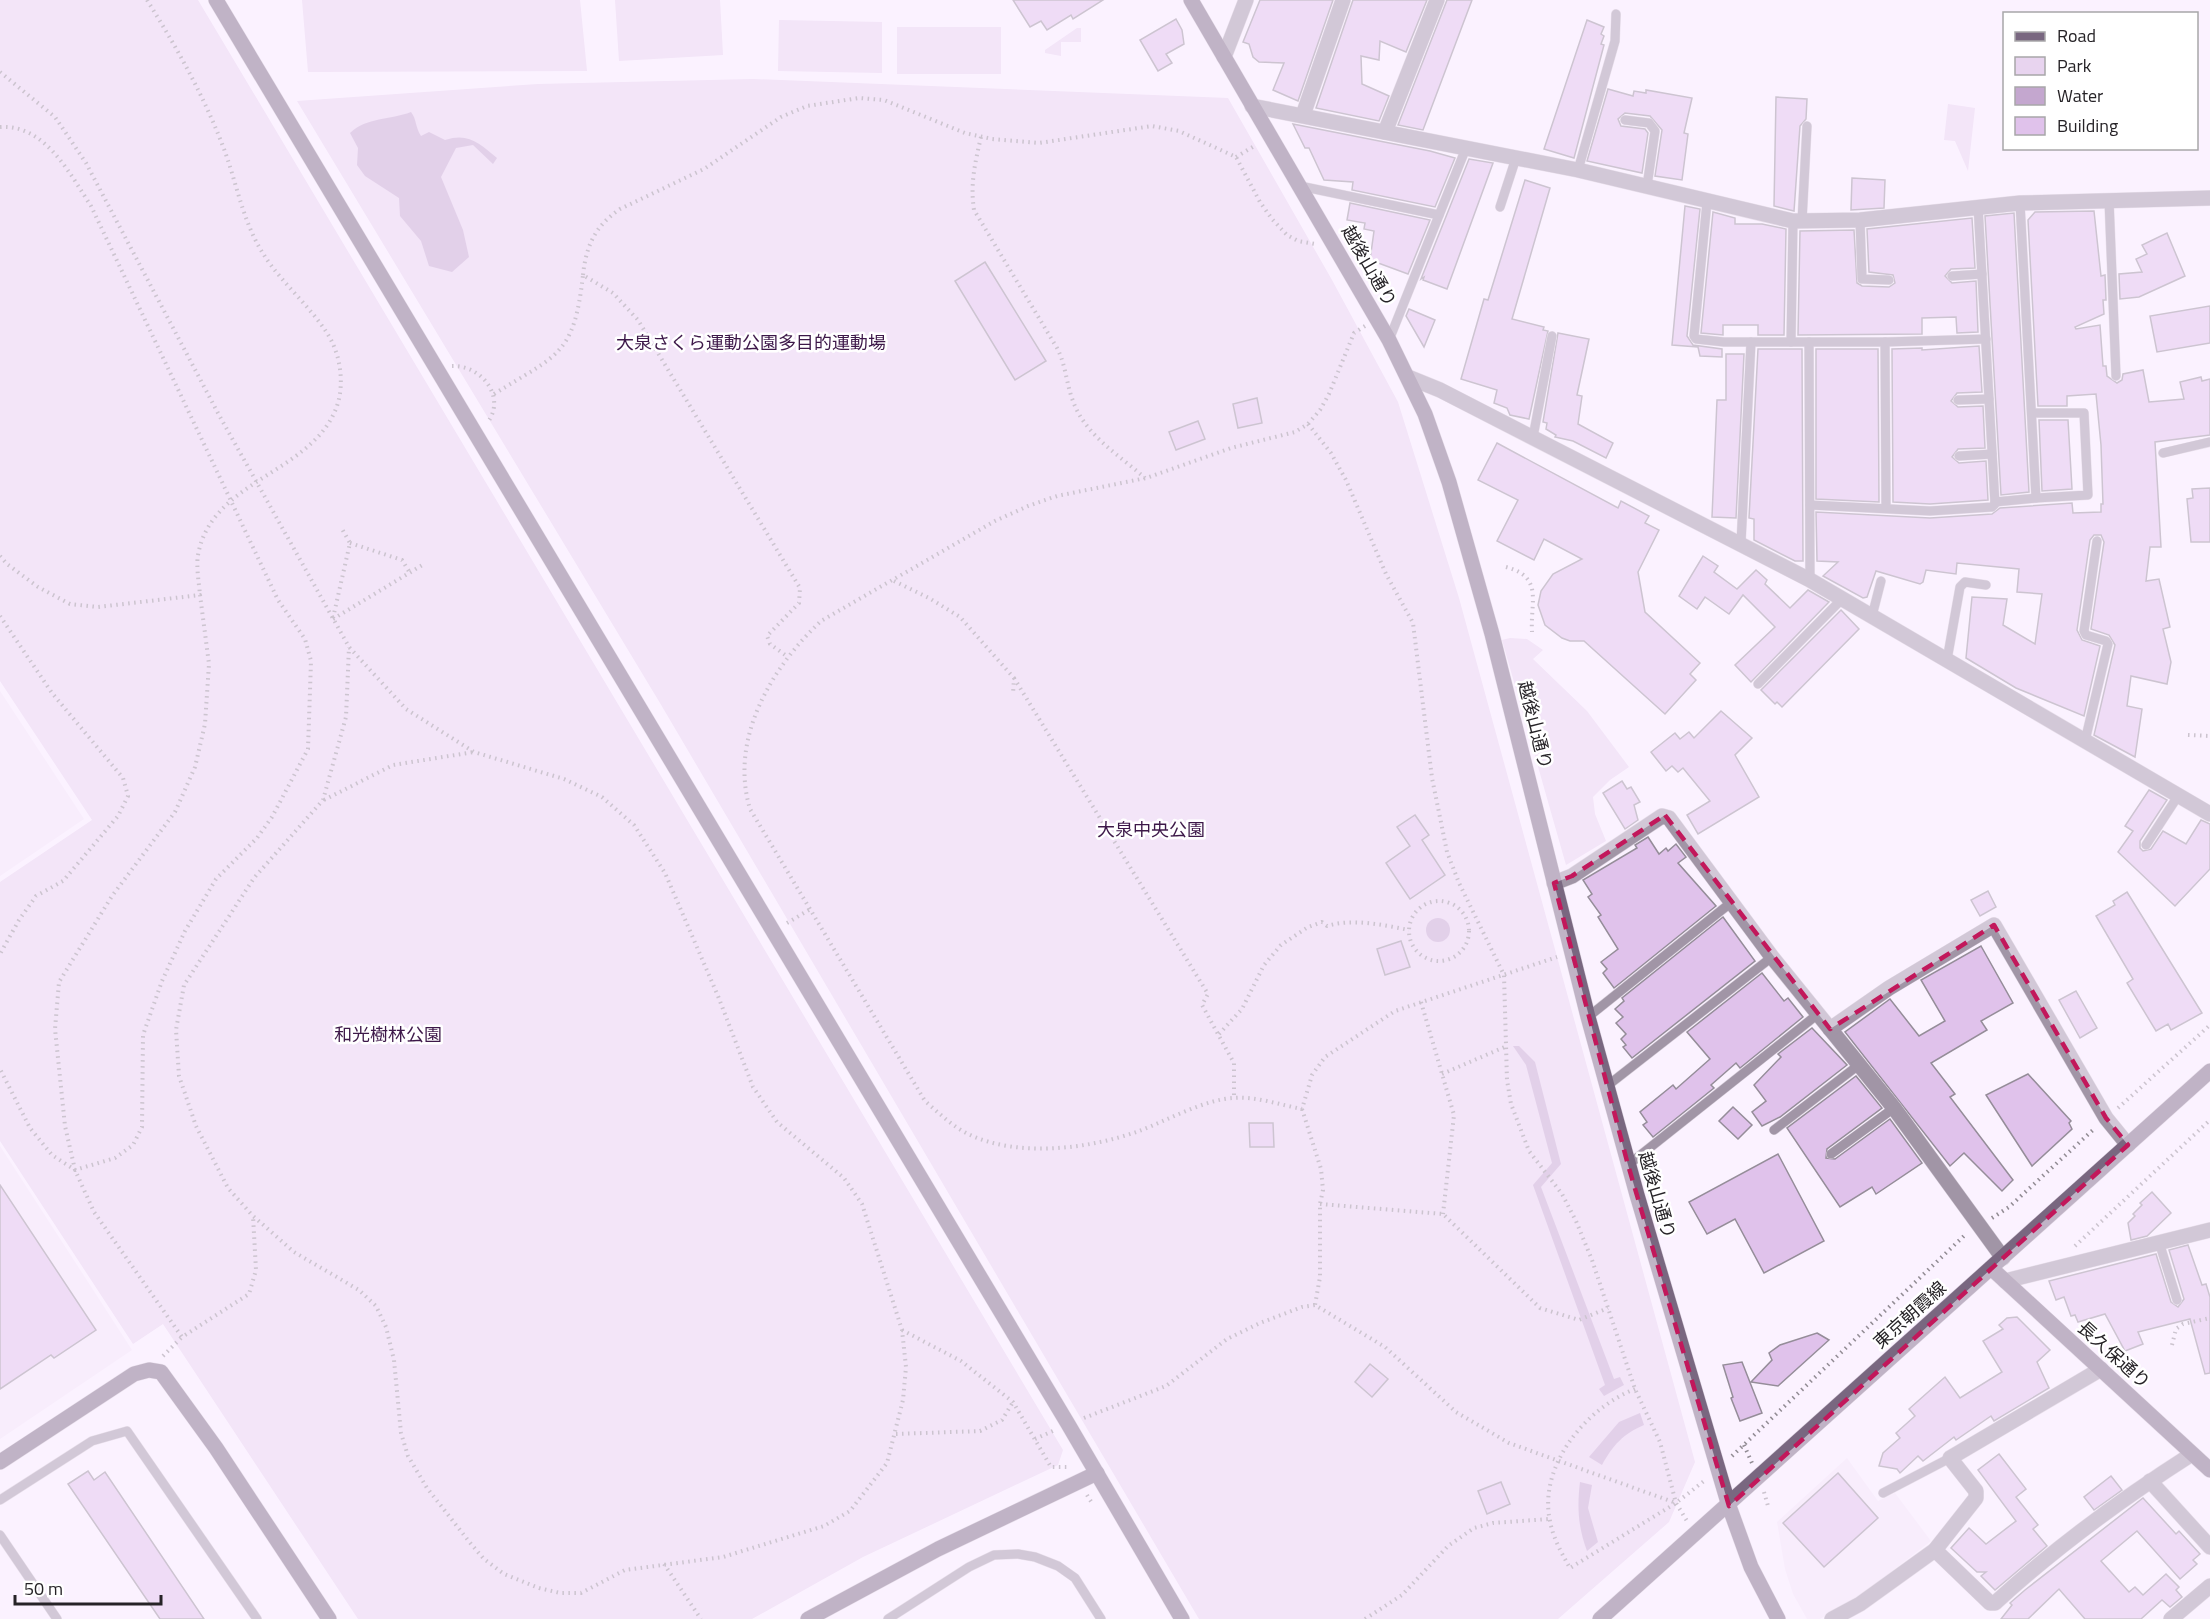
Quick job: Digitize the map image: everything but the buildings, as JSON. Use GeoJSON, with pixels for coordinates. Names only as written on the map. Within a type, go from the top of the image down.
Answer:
{"type":"FeatureCollection","features":[{"type":"Feature","properties":{"kind":"street"},"geometry":{"type":"LineString","coordinates":[[216,0],[1068,1424],[1182,1619]]}},
{"type":"Feature","properties":{"kind":"street","name":"越後山通り"},"geometry":{"type":"LineString","coordinates":[[1191,0],[1377,318],[1425,414],[1449,482],[1492,634],[1588,1017],[1628,1165],[1729,1506]]}},
{"type":"Feature","properties":{"kind":"street"},"geometry":{"type":"LineString","coordinates":[[1224,57],[1246,0]]}},
{"type":"Feature","properties":{"kind":"street"},"geometry":{"type":"LineString","coordinates":[[1303,115],[1343,0]]}},
{"type":"Feature","properties":{"kind":"street"},"geometry":{"type":"LineString","coordinates":[[1385,132],[1437,0]]}},
{"type":"Feature","properties":{"kind":"street"},"geometry":{"type":"LineString","coordinates":[[1252,106],[1578,170],[1797,221],[1860,220],[2020,203],[2210,198]]}},
{"type":"Feature","properties":{"kind":"street"},"geometry":{"type":"LineString","coordinates":[[1408,377],[1440,390],[1810,580],[2210,814]]}},
{"type":"Feature","properties":{"kind":"street"},"geometry":{"type":"LineString","coordinates":[[1554,883],[1572,876],[1665,815],[1694,849],[1772,957],[1894,1108],[2003,1258]]}},
{"type":"Feature","properties":{"kind":"street"},"geometry":{"type":"LineString","coordinates":[[1830,1029],[1889,988],[1994,925],[2106,1119],[2128,1145]]}},
{"type":"Feature","properties":{"kind":"street","name":"東京朝霞線"},"geometry":{"type":"LineString","coordinates":[[1600,1619],[1729,1506],[2210,1071]]}},
{"type":"Feature","properties":{"kind":"street"},"geometry":{"type":"LineString","coordinates":[[2005,1281],[2210,1230]]}},
{"type":"Feature","properties":{"kind":"street","name":"長久保通り"},"geometry":{"type":"LineString","coordinates":[[1991,1268],[2210,1470]]}},
{"type":"Feature","properties":{"kind":"street"},"geometry":{"type":"LineString","coordinates":[[1832,1619],[1860,1604],[1935,1550],[1977,1495],[1950,1458],[2101,1369]]}},
{"type":"Feature","properties":{"kind":"street"},"geometry":{"type":"LineString","coordinates":[[0,1462],[134,1374],[149,1370],[161,1372],[171,1383],[329,1619]]}},
{"type":"Feature","properties":{"kind":"street"},"geometry":{"type":"LineString","coordinates":[[1935,1550],[1989,1602],[1995,1603],[2027,1574],[2150,1481],[2192,1454]]}},
{"type":"Feature","properties":{"kind":"street"},"geometry":{"type":"LineString","coordinates":[[808,1619],[938,1549],[1067,1490],[1097,1473]]}},
{"type":"Feature","properties":{"kind":"street"},"geometry":{"type":"LineString","coordinates":[[2150,1481],[2210,1547]]}},
{"type":"Feature","properties":{"kind":"street"},"geometry":{"type":"LineString","coordinates":[[1729,1506],[1751,1567],[1778,1619]]}},
{"type":"Feature","properties":{"kind":"street"},"geometry":{"type":"LineString","coordinates":[[2171,1619],[2210,1586]]}},
{"type":"Feature","properties":{"kind":"lane"},"geometry":{"type":"LineString","coordinates":[[1578,170],[1615,41],[1616,14]]}},
{"type":"Feature","properties":{"kind":"lane"},"geometry":{"type":"LineString","coordinates":[[1625,120],[1649,123],[1655,131],[1647,186]]}},
{"type":"Feature","properties":{"kind":"lane"},"geometry":{"type":"LineString","coordinates":[[1791,342],[1797,221],[1808,126]]}},
{"type":"Feature","properties":{"kind":"lane"},"geometry":{"type":"LineString","coordinates":[[1389,340],[1466,148]]}},
{"type":"Feature","properties":{"kind":"lane"},"geometry":{"type":"LineString","coordinates":[[1500,207],[1516,158]]}},
{"type":"Feature","properties":{"kind":"lane"},"geometry":{"type":"LineString","coordinates":[[1300,186],[1439,215]]}},
{"type":"Feature","properties":{"kind":"lane"},"geometry":{"type":"LineString","coordinates":[[2109,200],[2116,376]]}},
{"type":"Feature","properties":{"kind":"lane"},"geometry":{"type":"LineString","coordinates":[[1707,201],[1694,336],[1705,340],[1751,342],[1986,339]]}},
{"type":"Feature","properties":{"kind":"lane"},"geometry":{"type":"LineString","coordinates":[[2020,203],[2036,498]]}},
{"type":"Feature","properties":{"kind":"lane"},"geometry":{"type":"LineString","coordinates":[[1810,505],[1930,511],[1992,507],[1995,502],[1978,206]]}},
{"type":"Feature","properties":{"kind":"lane"},"geometry":{"type":"LineString","coordinates":[[1860,220],[1862,279],[1889,280]]}},
{"type":"Feature","properties":{"kind":"lane"},"geometry":{"type":"LineString","coordinates":[[1952,276],[1982,274]]}},
{"type":"Feature","properties":{"kind":"lane"},"geometry":{"type":"LineString","coordinates":[[1533,437],[1552,336]]}},
{"type":"Feature","properties":{"kind":"lane"},"geometry":{"type":"LineString","coordinates":[[1741,543],[1751,342]]}},
{"type":"Feature","properties":{"kind":"lane"},"geometry":{"type":"LineString","coordinates":[[1809,342],[1810,580]]}},
{"type":"Feature","properties":{"kind":"lane"},"geometry":{"type":"LineString","coordinates":[[1885,342],[1886,508]]}},
{"type":"Feature","properties":{"kind":"lane"},"geometry":{"type":"LineString","coordinates":[[1958,400],[1989,399]]}},
{"type":"Feature","properties":{"kind":"lane"},"geometry":{"type":"LineString","coordinates":[[1995,502],[2088,495],[2085,416],[2082,412],[2032,413]]}},
{"type":"Feature","properties":{"kind":"lane"},"geometry":{"type":"LineString","coordinates":[[2163,453],[2210,442]]}},
{"type":"Feature","properties":{"kind":"lane"},"geometry":{"type":"LineString","coordinates":[[1959,456],[1992,454]]}},
{"type":"Feature","properties":{"kind":"lane"},"geometry":{"type":"LineString","coordinates":[[2085,741],[2108,644],[2106,641],[2086,635],[2084,631],[2097,541]]}},
{"type":"Feature","properties":{"kind":"lane"},"geometry":{"type":"LineString","coordinates":[[1872,616],[1881,581]]}},
{"type":"Feature","properties":{"kind":"lane"},"geometry":{"type":"LineString","coordinates":[[1947,660],[1960,587],[1965,582],[1986,585]]}},
{"type":"Feature","properties":{"kind":"lane"},"geometry":{"type":"LineString","coordinates":[[1758,684],[1842,599]]}},
{"type":"Feature","properties":{"kind":"lane"},"geometry":{"type":"LineString","coordinates":[[2146,845],[2178,796]]}},
{"type":"Feature","properties":{"kind":"lane"},"geometry":{"type":"LineString","coordinates":[[1588,1017],[1733,902]]}},
{"type":"Feature","properties":{"kind":"lane"},"geometry":{"type":"LineString","coordinates":[[1607,1086],[1772,957]]}},
{"type":"Feature","properties":{"kind":"lane"},"geometry":{"type":"LineString","coordinates":[[1628,1165],[1818,1014]]}},
{"type":"Feature","properties":{"kind":"lane"},"geometry":{"type":"LineString","coordinates":[[1774,1130],[1860,1064]]}},
{"type":"Feature","properties":{"kind":"lane"},"geometry":{"type":"LineString","coordinates":[[1831,1154],[1894,1108]]}},
{"type":"Feature","properties":{"kind":"lane"},"geometry":{"type":"LineString","coordinates":[[2159,1242],[2177,1300]]}},
{"type":"Feature","properties":{"kind":"lane"},"geometry":{"type":"LineString","coordinates":[[0,1500],[92,1441],[127,1431],[257,1619]]}},
{"type":"Feature","properties":{"kind":"lane"},"geometry":{"type":"LineString","coordinates":[[1883,1493],[1950,1458]]}},
{"type":"Feature","properties":{"kind":"lane"},"geometry":{"type":"LineString","coordinates":[[0,1535],[57,1619]]}},
{"type":"Feature","properties":{"kind":"lane"},"geometry":{"type":"LineString","coordinates":[[888,1619],[969,1567],[994,1555],[1018,1554],[1043,1560],[1075,1578],[1101,1619]]}},
{"type":"Feature","properties":{"kind":"path"},"geometry":{"type":"LineString","coordinates":[[147,0],[202,94],[225,150],[251,230],[264,255],[333,343],[340,366],[340,391],[335,411],[323,432],[305,450],[256,481],[231,502],[214,518],[202,538],[197,557],[209,664],[205,724],[195,767],[176,812],[112,896],[59,982],[55,1029],[65,1126],[75,1170],[94,1212],[182,1337]]}},
{"type":"Feature","properties":{"kind":"path"},"geometry":{"type":"LineString","coordinates":[[0,72],[55,117],[86,163],[256,481],[349,647],[406,709],[474,752],[564,779],[602,797],[634,825],[665,873],[718,996],[753,1087],[777,1122],[844,1178],[862,1204],[902,1330],[906,1367],[903,1401],[887,1463],[850,1511],[824,1526],[723,1557],[625,1570],[581,1593],[560,1593],[539,1588],[504,1574],[484,1559],[427,1488],[408,1456],[401,1433],[394,1360],[386,1327],[376,1306],[359,1290],[294,1252],[252,1215],[228,1188],[196,1126],[179,1076],[176,1030],[184,985],[217,931],[254,878],[323,800],[393,765],[474,752]]}},
{"type":"Feature","properties":{"kind":"path"},"geometry":{"type":"LineString","coordinates":[[494,394],[560,351],[575,325],[590,240],[609,216],[704,169],[764,126],[807,106],[859,98],[884,100],[965,133],[981,137],[1040,143],[1152,126],[1179,131],[1236,157],[1260,202],[1287,235],[1309,243],[1334,244]]}},
{"type":"Feature","properties":{"kind":"path"},"geometry":{"type":"LineString","coordinates":[[0,127],[11,126],[42,141],[59,157],[91,206],[278,600],[305,639],[311,661],[308,749],[272,817],[257,838],[216,879],[185,931],[162,981],[143,1035],[142,1127],[133,1145],[115,1158],[75,1170],[52,1155],[30,1128],[0,1069]]}},
{"type":"Feature","properties":{"kind":"path"},"geometry":{"type":"LineString","coordinates":[[981,137],[972,172],[971,191],[974,210],[1060,353],[1073,402],[1086,425],[1146,478]]}},
{"type":"Feature","properties":{"kind":"path"},"geometry":{"type":"LineString","coordinates":[[1236,157],[1270,137]]}},
{"type":"Feature","properties":{"kind":"path"},"geometry":{"type":"LineString","coordinates":[[583,275],[613,293],[638,320],[800,588],[799,603],[767,636],[770,644],[788,657]]}},
{"type":"Feature","properties":{"kind":"path"},"geometry":{"type":"LineString","coordinates":[[1302,1109],[1234,1098],[1186,1111],[1096,1145],[1057,1149],[1015,1146],[966,1133],[946,1121],[925,1101],[750,809],[744,787],[744,755],[754,719],[766,689],[788,657],[821,621],[996,521],[1028,506],[1057,496],[1146,478],[1231,448],[1295,432],[1308,424],[1329,394],[1354,333],[1377,318]]}},
{"type":"Feature","properties":{"kind":"path"},"geometry":{"type":"LineString","coordinates":[[435,367],[463,366],[484,379],[494,394],[496,404],[494,413],[476,435]]}},
{"type":"Feature","properties":{"kind":"path"},"geometry":{"type":"LineString","coordinates":[[1308,424],[1331,453],[1346,480],[1386,573],[1413,622],[1434,789],[1447,852],[1473,913],[1504,975],[1507,1080],[1519,1129],[1529,1151],[1562,1194],[1576,1221],[1635,1389],[1660,1442],[1676,1503]]}},
{"type":"Feature","properties":{"kind":"path"},"geometry":{"type":"LineString","coordinates":[[342,529],[350,543],[402,560],[410,573]]}},
{"type":"Feature","properties":{"kind":"path"},"geometry":{"type":"LineString","coordinates":[[333,619],[350,543]]}},
{"type":"Feature","properties":{"kind":"path"},"geometry":{"type":"LineString","coordinates":[[0,556],[38,587],[70,604],[98,607],[200,595]]}},
{"type":"Feature","properties":{"kind":"path"},"geometry":{"type":"LineString","coordinates":[[333,619],[424,564]]}},
{"type":"Feature","properties":{"kind":"path"},"geometry":{"type":"LineString","coordinates":[[1506,567],[1518,570],[1531,581],[1532,632]]}},
{"type":"Feature","properties":{"kind":"path"},"geometry":{"type":"LineString","coordinates":[[893,581],[929,598],[960,617],[1014,678],[1208,993],[1202,1005],[1234,1063],[1234,1098]]}},
{"type":"Feature","properties":{"kind":"path"},"geometry":{"type":"LineString","coordinates":[[0,616],[52,693],[123,778],[128,796],[118,816],[63,881],[36,896],[0,954]]}},
{"type":"Feature","properties":{"kind":"path"},"geometry":{"type":"LineString","coordinates":[[323,800],[346,717],[349,647]]}},
{"type":"Feature","properties":{"kind":"path"},"geometry":{"type":"LineString","coordinates":[[1013,694],[1014,678]]}},
{"type":"Feature","properties":{"kind":"path"},"geometry":{"type":"LineString","coordinates":[[2188,735],[2210,736]]}},
{"type":"Feature","properties":{"kind":"path"},"geometry":{"type":"LineString","coordinates":[[1432,901],[1451,903],[1465,917],[1468,936],[1465,945],[1452,958],[1433,960],[1417,951],[1412,944],[1409,930],[1417,910],[1432,901]]}},
{"type":"Feature","properties":{"kind":"path"},"geometry":{"type":"LineString","coordinates":[[774,932],[809,910]]}},
{"type":"Feature","properties":{"kind":"path"},"geometry":{"type":"LineString","coordinates":[[1465,917],[1473,913]]}},
{"type":"Feature","properties":{"kind":"path"},"geometry":{"type":"LineString","coordinates":[[1219,1034],[1242,1009],[1264,965],[1281,945],[1308,927],[1322,922],[1328,926],[1339,923],[1383,925],[1409,930]]}},
{"type":"Feature","properties":{"kind":"path"},"geometry":{"type":"LineString","coordinates":[[1316,1305],[1320,1276],[1320,1204],[1323,1190],[1321,1169],[1302,1109],[1312,1075],[1325,1057],[1395,1011],[1572,951]]}},
{"type":"Feature","properties":{"kind":"path"},"geometry":{"type":"LineString","coordinates":[[1421,1002],[1454,1115],[1443,1214]]}},
{"type":"Feature","properties":{"kind":"path"},"geometry":{"type":"LineString","coordinates":[[1635,1389],[1622,1394],[1591,1417],[1577,1431],[1559,1461],[1551,1490],[1549,1519],[1558,1546],[1570,1568],[1676,1503],[1718,1470],[1978,1224],[2000,1215],[2210,1025]]}},
{"type":"Feature","properties":{"kind":"path"},"geometry":{"type":"LineString","coordinates":[[1442,1074],[1507,1046]]}},
{"type":"Feature","properties":{"kind":"path"},"geometry":{"type":"LineString","coordinates":[[2070,1251],[2210,1120]]}},
{"type":"Feature","properties":{"kind":"path"},"geometry":{"type":"LineString","coordinates":[[1320,1204],[1443,1214],[1540,1308],[1579,1320],[1608,1308]]}},
{"type":"Feature","properties":{"kind":"path"},"geometry":{"type":"LineString","coordinates":[[149,1370],[182,1337],[249,1294],[256,1270],[252,1215]]}},
{"type":"Feature","properties":{"kind":"path"},"geometry":{"type":"LineString","coordinates":[[1068,1424],[1166,1386],[1227,1339],[1279,1314],[1316,1305],[1385,1347],[1456,1412],[1509,1443],[1676,1503]]}},
{"type":"Feature","properties":{"kind":"path"},"geometry":{"type":"LineString","coordinates":[[2172,1345],[2176,1329],[2183,1324],[2210,1318]]}},
{"type":"Feature","properties":{"kind":"path"},"geometry":{"type":"LineString","coordinates":[[902,1330],[961,1361],[1013,1402],[1051,1467]]}},
{"type":"Feature","properties":{"kind":"path"},"geometry":{"type":"LineString","coordinates":[[896,1434],[980,1431],[1002,1420],[1013,1402]]}},
{"type":"Feature","properties":{"kind":"path"},"geometry":{"type":"LineString","coordinates":[[1365,1619],[1402,1595],[1448,1546],[1474,1527],[1549,1519]]}},
{"type":"Feature","properties":{"kind":"path"},"geometry":{"type":"LineString","coordinates":[[664,1564],[701,1619]]}},
{"type":"Feature","properties":{"kind":"highlighted area"},"geometry":{"type":"Polygon","coordinates":[[[1665,815],[1830,1029],[1994,925],[2106,1118],[2128,1145],[1729,1506],[1628,1165],[1554,883],[1572,876],[1665,815]]]}},
{"type":"Feature","properties":{"kind":"shaded area"},"geometry":{"type":"Polygon","coordinates":[[[0,691],[84,819],[0,876],[0,691]]]}},
{"type":"Feature","properties":{"kind":"shaded area"},"geometry":{"type":"Polygon","coordinates":[[[0,1146],[132,1350],[0,1439],[0,1146]]]}},
{"type":"Feature","properties":{"kind":"shaded area"},"geometry":{"type":"Polygon","coordinates":[[[1847,1458],[1878,1501],[1895,1493],[1931,1541],[1866,1591],[1820,1619],[1807,1619],[1793,1594],[1785,1569],[1777,1522],[1847,1458]]]}},
{"type":"Feature","properties":{"kind":"green space","name":"和光樹林公園"},"geometry":{"type":"Polygon","coordinates":[[[0,0],[198,0],[1063,1450],[1058,1465],[863,1557],[752,1619],[358,1619],[163,1324],[133,1344],[0,1141],[0,882],[92,820],[0,681],[0,0]]]}},
{"type":"Feature","properties":{"kind":"green space"},"geometry":{"type":"Polygon","coordinates":[[[302,0],[580,0],[587,71],[308,72],[302,0]]]}},
{"type":"Feature","properties":{"kind":"green space"},"geometry":{"type":"Polygon","coordinates":[[[615,0],[720,0],[723,55],[619,61],[615,0]]]}},
{"type":"Feature","properties":{"kind":"green space"},"geometry":{"type":"Polygon","coordinates":[[[779,20],[882,22],[882,73],[778,71],[779,20]]]}},
{"type":"Feature","properties":{"kind":"green space"},"geometry":{"type":"Polygon","coordinates":[[[897,27],[1001,27],[1001,74],[897,74],[897,27]]]}},
{"type":"Feature","properties":{"kind":"green space"},"geometry":{"type":"Polygon","coordinates":[[[1077,28],[1081,28],[1081,42],[1061,42],[1061,56],[1045,53],[1045,50],[1077,28]]]}},
{"type":"Feature","properties":{"kind":"green space","name":"大泉中央公園"},"geometry":{"type":"Polygon","coordinates":[[[753,79],[1228,98],[1332,280],[1398,402],[1459,598],[1695,1462],[1669,1522],[1558,1619],[1199,1619],[660,703],[297,101],[538,84],[753,79]]]}},
{"type":"Feature","properties":{"kind":"green space"},"geometry":{"type":"Polygon","coordinates":[[[1948,104],[1975,108],[1968,171],[1955,141],[1944,140],[1948,104]]]}},
{"type":"Feature","properties":{"kind":"green space"},"geometry":{"type":"Polygon","coordinates":[[[1527,639],[1543,650],[1533,659],[1587,711],[1629,767],[1610,780],[1593,797],[1595,814],[1606,841],[1566,865],[1502,640],[1527,639]]]}},
{"type":"Feature","properties":{"kind":"water"},"geometry":{"type":"Polygon","coordinates":[[[411,112],[421,136],[429,132],[445,140],[468,138],[497,158],[493,164],[473,145],[456,148],[441,177],[463,230],[469,257],[452,272],[429,266],[421,241],[400,216],[399,198],[365,176],[357,165],[358,148],[350,133],[371,121],[411,112]]]}},
{"type":"Feature","properties":{"kind":"water"},"geometry":{"type":"Polygon","coordinates":[[[1438,918],[1447,921],[1450,930],[1447,939],[1438,942],[1429,939],[1426,930],[1429,921],[1438,918]]]}},
{"type":"Feature","properties":{"kind":"water"},"geometry":{"type":"Polygon","coordinates":[[[1513,1046],[1519,1046],[1535,1062],[1561,1164],[1541,1187],[1614,1379],[1620,1377],[1624,1385],[1604,1396],[1599,1389],[1605,1385],[1533,1185],[1552,1163],[1526,1065],[1513,1046]]]}},
{"type":"Feature","properties":{"kind":"water"},"geometry":{"type":"Polygon","coordinates":[[[1640,1413],[1644,1425],[1619,1441],[1602,1465],[1589,1457],[1619,1422],[1640,1413]]]}},
{"type":"Feature","properties":{"kind":"water"},"geometry":{"type":"Polygon","coordinates":[[[1580,1482],[1592,1485],[1588,1508],[1598,1542],[1587,1551],[1579,1517],[1580,1482]]]}},
{"type":"Feature","properties":{"kind":"park label","name":"大泉さくら運動公園多目的運動場"},"geometry":{"type":"Point","coordinates":[751,343]}}]}
